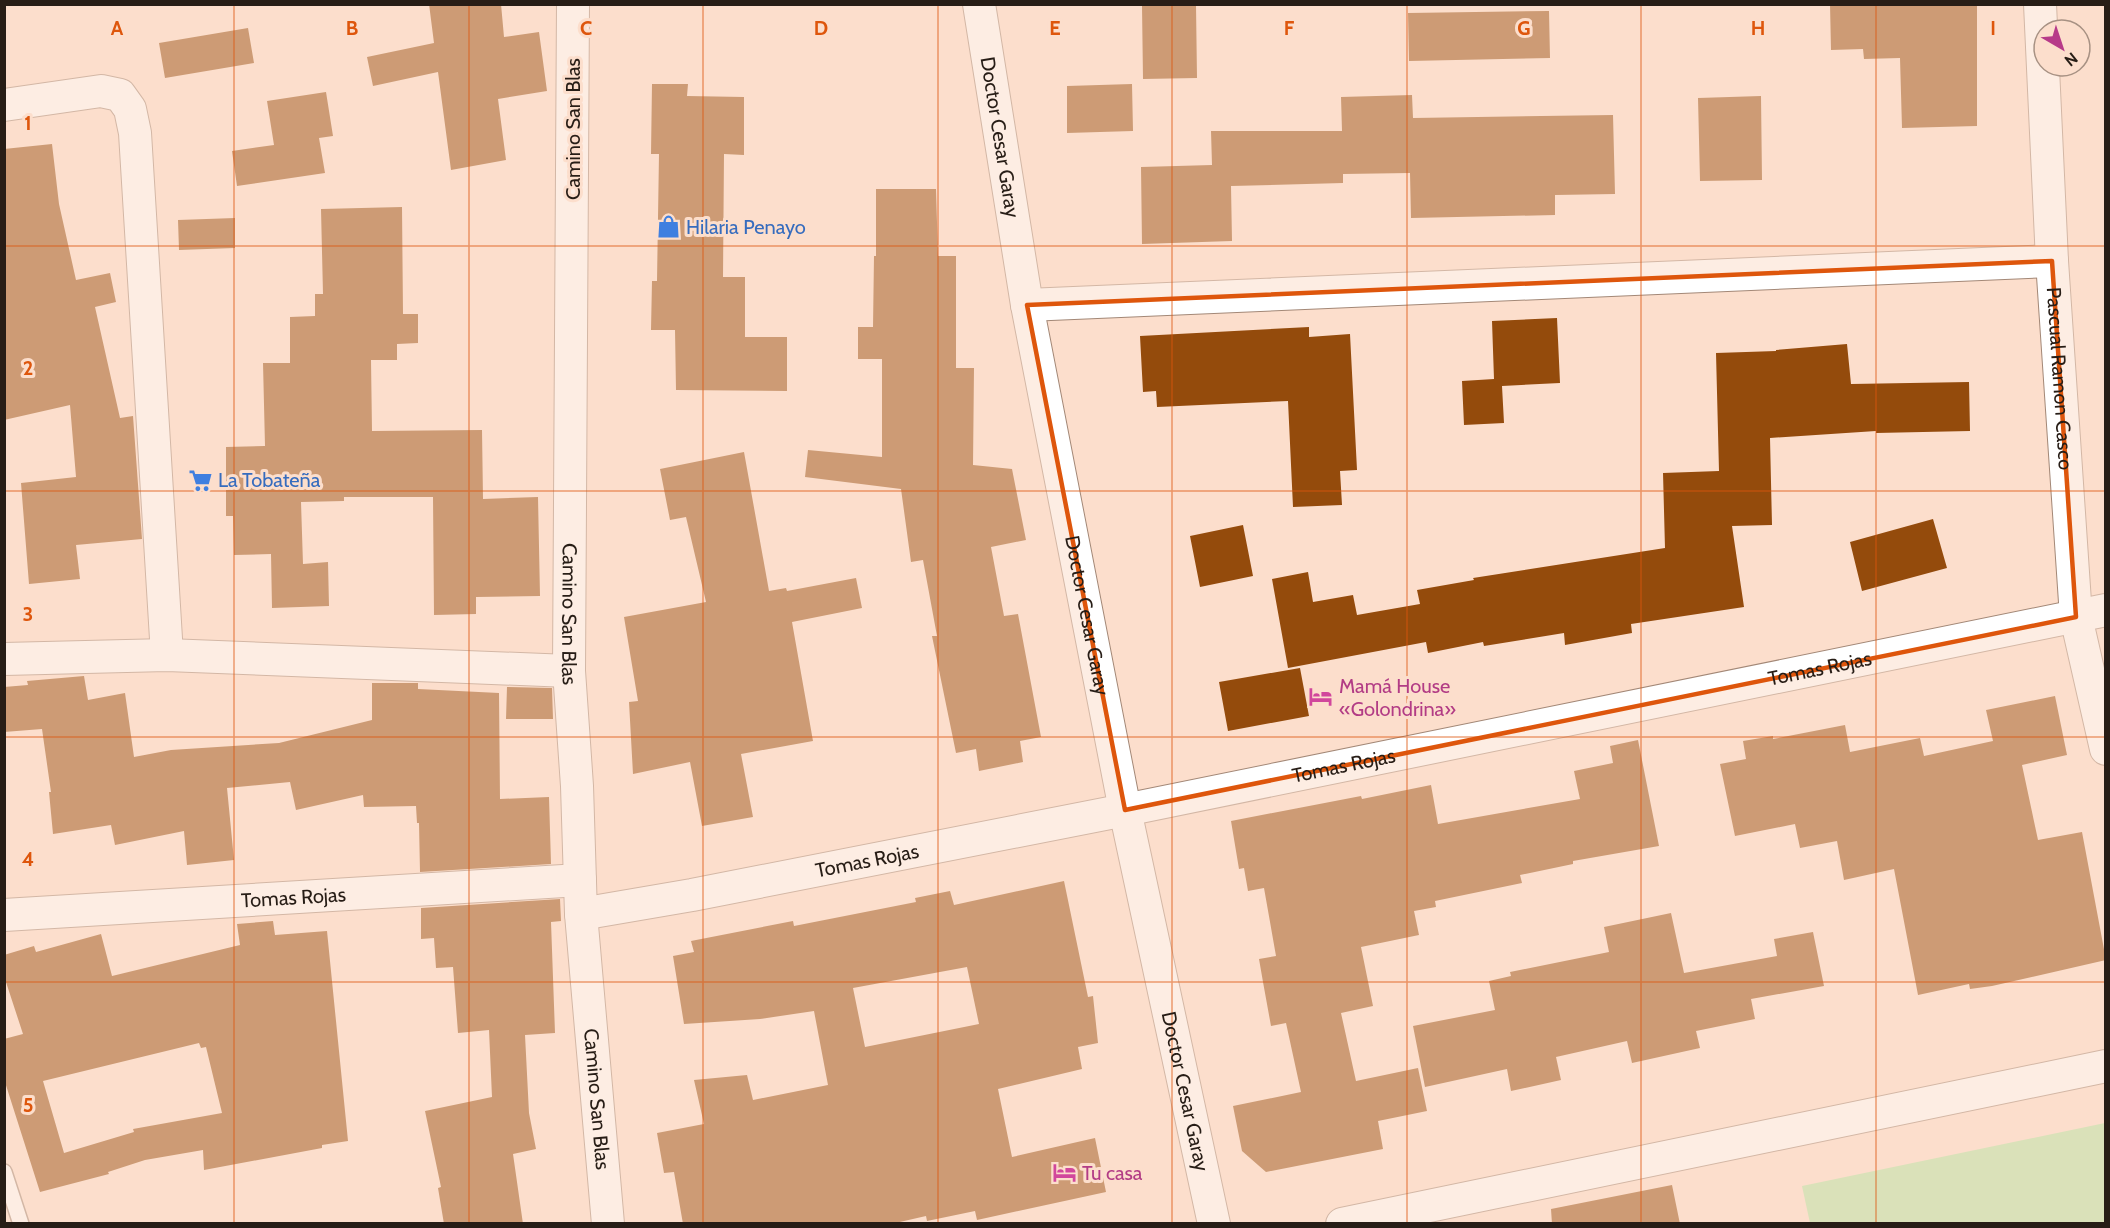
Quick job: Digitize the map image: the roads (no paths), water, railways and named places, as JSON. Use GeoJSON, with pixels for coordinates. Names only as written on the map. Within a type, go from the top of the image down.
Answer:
{"type":"FeatureCollection","features":[{"type":"Feature","properties":{"kind":"street","name":"Camino San Blas"},"geometry":{"type":"LineString","coordinates":[[573,4],[569,671],[577,786],[581,914],[608,1224]]}},
{"type":"Feature","properties":{"kind":"street","name":"Doctor Cesar Garay"},"geometry":{"type":"LineString","coordinates":[[979,4],[1027,305],[1125,810],[1214,1224]]}},
{"type":"Feature","properties":{"kind":"street","name":"Pascual Ramon Casco"},"geometry":{"type":"LineString","coordinates":[[2040,4],[2052,261],[2076,617],[2106,749]]}},
{"type":"Feature","properties":{"kind":"street"},"geometry":{"type":"LineString","coordinates":[[4,105],[101,91],[120,96],[130,109],[135,133],[167,655]]}},
{"type":"Feature","properties":{"kind":"street"},"geometry":{"type":"LineString","coordinates":[[1027,305],[2052,261]]}},
{"type":"Feature","properties":{"kind":"street","name":"Tomas Rojas"},"geometry":{"type":"LineString","coordinates":[[581,914],[692,895],[1125,810],[2106,610]]}},
{"type":"Feature","properties":{"kind":"street"},"geometry":{"type":"LineString","coordinates":[[4,659],[167,655],[569,671]]}},
{"type":"Feature","properties":{"kind":"street","name":"Tomas Rojas"},"geometry":{"type":"LineString","coordinates":[[4,915],[580,880]]}},
{"type":"Feature","properties":{"kind":"street"},"geometry":{"type":"LineString","coordinates":[[1342,1224],[2106,1066]]}},
{"type":"Feature","properties":{"kind":"lane"},"geometry":{"type":"LineString","coordinates":[[4,1172],[21,1224]]}},
{"type":"Feature","properties":{"kind":"place","name":"Hilaria Penayo"},"geometry":{"type":"Point","coordinates":[668,227]}},
{"type":"Feature","properties":{"kind":"place","name":"La Tobateña"},"geometry":{"type":"Point","coordinates":[200,480]}},
{"type":"Feature","properties":{"kind":"place","name":"Mamá House «Golondrina»"},"geometry":{"type":"Point","coordinates":[1321,697]}},
{"type":"Feature","properties":{"kind":"place","name":"Tu casa"},"geometry":{"type":"Point","coordinates":[1064,1173]}}]}
